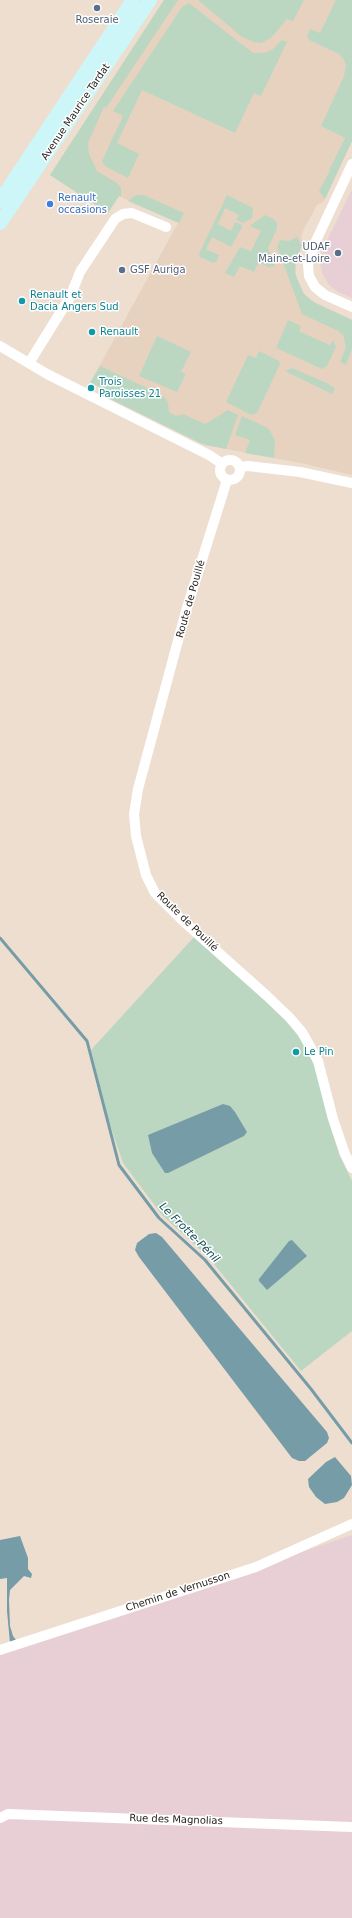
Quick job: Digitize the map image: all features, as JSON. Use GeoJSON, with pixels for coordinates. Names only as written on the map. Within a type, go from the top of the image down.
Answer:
{"type":"FeatureCollection","features":[{"type":"Feature","properties":{"kind":"street","name":"Avenue Maurice Tardat"},"geometry":{"type":"LineString","coordinates":[[0,201],[133,0]]}},
{"type":"Feature","properties":{"kind":"street","name":"Avenue Maurice Tardat"},"geometry":{"type":"LineString","coordinates":[[0,223],[150,0]]}},
{"type":"Feature","properties":{"kind":"street"},"geometry":{"type":"LineString","coordinates":[[352,164],[315,242],[308,264],[309,276],[315,287],[325,295],[352,307]]}},
{"type":"Feature","properties":{"kind":"street"},"geometry":{"type":"LineString","coordinates":[[29,363],[70,297],[80,272],[115,219],[123,214],[132,213],[166,227]]}},
{"type":"Feature","properties":{"kind":"street"},"geometry":{"type":"LineString","coordinates":[[0,346],[29,363],[221,463]]}},
{"type":"Feature","properties":{"kind":"street"},"geometry":{"type":"LineString","coordinates":[[221,463],[230,459],[236,462],[240,468]]}},
{"type":"Feature","properties":{"kind":"street"},"geometry":{"type":"LineString","coordinates":[[221,463],[220,473],[227,480],[237,477],[240,468]]}},
{"type":"Feature","properties":{"kind":"street"},"geometry":{"type":"LineString","coordinates":[[240,468],[248,466],[292,471],[352,483]]}},
{"type":"Feature","properties":{"kind":"street","name":"Route de Pouillé"},"geometry":{"type":"LineString","coordinates":[[227,480],[186,611],[138,789],[134,814],[136,836],[146,875],[155,893],[178,918],[289,1017],[313,1049],[322,1075],[333,1118],[345,1154],[352,1168]]}},
{"type":"Feature","properties":{"kind":"street","name":"Chemin de Vernusson"},"geometry":{"type":"LineString","coordinates":[[0,1650],[256,1567],[352,1524]]}},
{"type":"Feature","properties":{"kind":"street","name":"Rue des Magnolias"},"geometry":{"type":"LineString","coordinates":[[0,1818],[8,1814],[352,1827]]}},
{"type":"Feature","properties":{"kind":"shaded area"},"geometry":{"type":"Polygon","coordinates":[[[164,0],[352,0],[352,141],[325,199],[317,205],[304,229],[301,237],[303,243],[295,267],[297,281],[304,294],[309,299],[352,320],[352,475],[305,464],[205,445],[98,393],[100,387],[90,383],[178,223],[119,196],[108,213],[50,175],[164,0]]]}},
{"type":"Feature","properties":{"kind":"shaded area"},"geometry":{"type":"Polygon","coordinates":[[[352,189],[352,298],[338,292],[329,285],[323,275],[320,263],[322,251],[352,189]]]}},
{"type":"Feature","properties":{"kind":"shaded area"},"geometry":{"type":"Polygon","coordinates":[[[352,1535],[352,1918],[0,1918],[0,1653],[352,1535]]]}},
{"type":"Feature","properties":{"kind":"green space"},"geometry":{"type":"Polygon","coordinates":[[[164,0],[178,0],[106,108],[104,107],[88,143],[89,154],[97,171],[117,183],[121,188],[121,197],[119,196],[108,213],[50,175],[164,0]]]}},
{"type":"Feature","properties":{"kind":"green space"},"geometry":{"type":"Polygon","coordinates":[[[198,0],[304,0],[293,21],[287,19],[271,38],[261,43],[253,42],[241,36],[198,0]]]}},
{"type":"Feature","properties":{"kind":"green space"},"geometry":{"type":"Polygon","coordinates":[[[336,0],[352,0],[352,141],[325,199],[319,191],[329,172],[331,171],[329,170],[345,138],[321,126],[344,76],[346,65],[343,58],[339,54],[309,40],[307,36],[310,29],[320,33],[336,0]]]}},
{"type":"Feature","properties":{"kind":"green space"},"geometry":{"type":"Polygon","coordinates":[[[189,3],[253,53],[265,53],[273,49],[282,40],[287,42],[261,96],[254,93],[235,133],[142,90],[117,143],[139,154],[128,178],[105,166],[102,161],[123,116],[113,111],[182,7],[189,3]]]}},
{"type":"Feature","properties":{"kind":"green space"},"geometry":{"type":"Polygon","coordinates":[[[136,195],[144,195],[184,213],[179,223],[128,201],[136,195]]]}},
{"type":"Feature","properties":{"kind":"green space"},"geometry":{"type":"Polygon","coordinates":[[[227,195],[253,208],[252,218],[243,223],[236,220],[239,215],[225,208],[218,224],[231,231],[235,222],[242,225],[242,227],[231,247],[212,237],[206,249],[219,255],[217,261],[213,263],[200,257],[199,254],[227,195]]]}},
{"type":"Feature","properties":{"kind":"green space"},"geometry":{"type":"Polygon","coordinates":[[[265,215],[274,219],[277,223],[277,229],[268,248],[275,267],[271,266],[270,268],[259,262],[254,272],[240,266],[234,277],[225,273],[240,247],[251,251],[261,231],[250,226],[265,215]]]}},
{"type":"Feature","properties":{"kind":"green space"},"geometry":{"type":"Polygon","coordinates":[[[297,237],[302,246],[296,259],[295,274],[304,294],[315,303],[352,320],[352,349],[346,365],[340,362],[346,347],[343,335],[338,331],[302,314],[277,247],[280,240],[289,241],[297,237]]]}},
{"type":"Feature","properties":{"kind":"green space"},"geometry":{"type":"Polygon","coordinates":[[[288,320],[301,326],[299,331],[314,338],[330,345],[333,340],[336,347],[327,366],[322,369],[276,348],[288,320]]]}},
{"type":"Feature","properties":{"kind":"green space"},"geometry":{"type":"Polygon","coordinates":[[[157,336],[191,352],[181,372],[186,374],[177,392],[139,376],[157,336]]]}},
{"type":"Feature","properties":{"kind":"green space"},"geometry":{"type":"Polygon","coordinates":[[[259,351],[279,361],[280,364],[257,413],[251,415],[226,402],[248,355],[256,358],[259,351]]]}},
{"type":"Feature","properties":{"kind":"green space"},"geometry":{"type":"Polygon","coordinates":[[[100,366],[162,395],[168,402],[169,412],[176,416],[183,414],[205,424],[228,410],[238,415],[226,449],[202,444],[98,393],[100,387],[90,383],[100,366]]]}},
{"type":"Feature","properties":{"kind":"green space"},"geometry":{"type":"Polygon","coordinates":[[[292,368],[329,384],[335,388],[332,394],[285,371],[292,368]]]}},
{"type":"Feature","properties":{"kind":"green space"},"geometry":{"type":"Polygon","coordinates":[[[242,416],[268,428],[275,440],[274,458],[245,453],[250,440],[235,435],[242,416]]]}},
{"type":"Feature","properties":{"kind":"green space"},"geometry":{"type":"Polygon","coordinates":[[[194,937],[283,1016],[307,1048],[318,1075],[328,1118],[339,1154],[352,1181],[352,1331],[301,1371],[209,1258],[162,1215],[123,1163],[108,1119],[91,1050],[194,937]]]}},
{"type":"Feature","properties":{"kind":"water"},"geometry":{"type":"Polygon","coordinates":[[[223,1104],[230,1106],[235,1112],[247,1132],[244,1136],[168,1173],[165,1173],[152,1153],[148,1135],[223,1104]]]}},
{"type":"Feature","properties":{"kind":"water"},"geometry":{"type":"Polygon","coordinates":[[[156,1233],[162,1237],[327,1432],[329,1438],[327,1443],[305,1461],[299,1461],[292,1458],[139,1257],[135,1250],[137,1243],[149,1234],[156,1233]]]}},
{"type":"Feature","properties":{"kind":"water"},"geometry":{"type":"Polygon","coordinates":[[[292,1240],[307,1256],[267,1290],[259,1279],[289,1241],[292,1240]]]}},
{"type":"Feature","properties":{"kind":"water"},"geometry":{"type":"Polygon","coordinates":[[[335,1457],[351,1476],[352,1485],[344,1498],[337,1502],[325,1504],[316,1497],[309,1487],[308,1479],[326,1462],[335,1457]]]}},
{"type":"Feature","properties":{"kind":"water"},"geometry":{"type":"Polygon","coordinates":[[[20,1536],[28,1558],[28,1569],[32,1574],[31,1578],[24,1576],[10,1590],[10,1626],[16,1640],[10,1643],[7,1611],[7,1578],[0,1579],[0,1540],[20,1536]]]}},
{"type":"Feature","properties":{"kind":"waterway","name":"Le Frotte-Pénil"},"geometry":{"type":"LineString","coordinates":[[0,938],[87,1041],[119,1165],[159,1218],[205,1260],[311,1389],[352,1443]]}},
{"type":"Feature","properties":{"kind":"place","name":"Roseraie"},"geometry":{"type":"Point","coordinates":[97,8]}},
{"type":"Feature","properties":{"kind":"place","name":"Renault occasions"},"geometry":{"type":"Point","coordinates":[50,204]}},
{"type":"Feature","properties":{"kind":"place","name":"UDAF Maine-et-Loire"},"geometry":{"type":"Point","coordinates":[338,253]}},
{"type":"Feature","properties":{"kind":"place","name":"GSF Auriga"},"geometry":{"type":"Point","coordinates":[122,270]}},
{"type":"Feature","properties":{"kind":"place","name":"Renault et Dacia Angers Sud"},"geometry":{"type":"Point","coordinates":[22,301]}},
{"type":"Feature","properties":{"kind":"place","name":"Renault"},"geometry":{"type":"Point","coordinates":[92,332]}},
{"type":"Feature","properties":{"kind":"place","name":"Trois Paroisses 21"},"geometry":{"type":"Point","coordinates":[91,388]}},
{"type":"Feature","properties":{"kind":"place","name":"Le Pin"},"geometry":{"type":"Point","coordinates":[296,1052]}}]}
